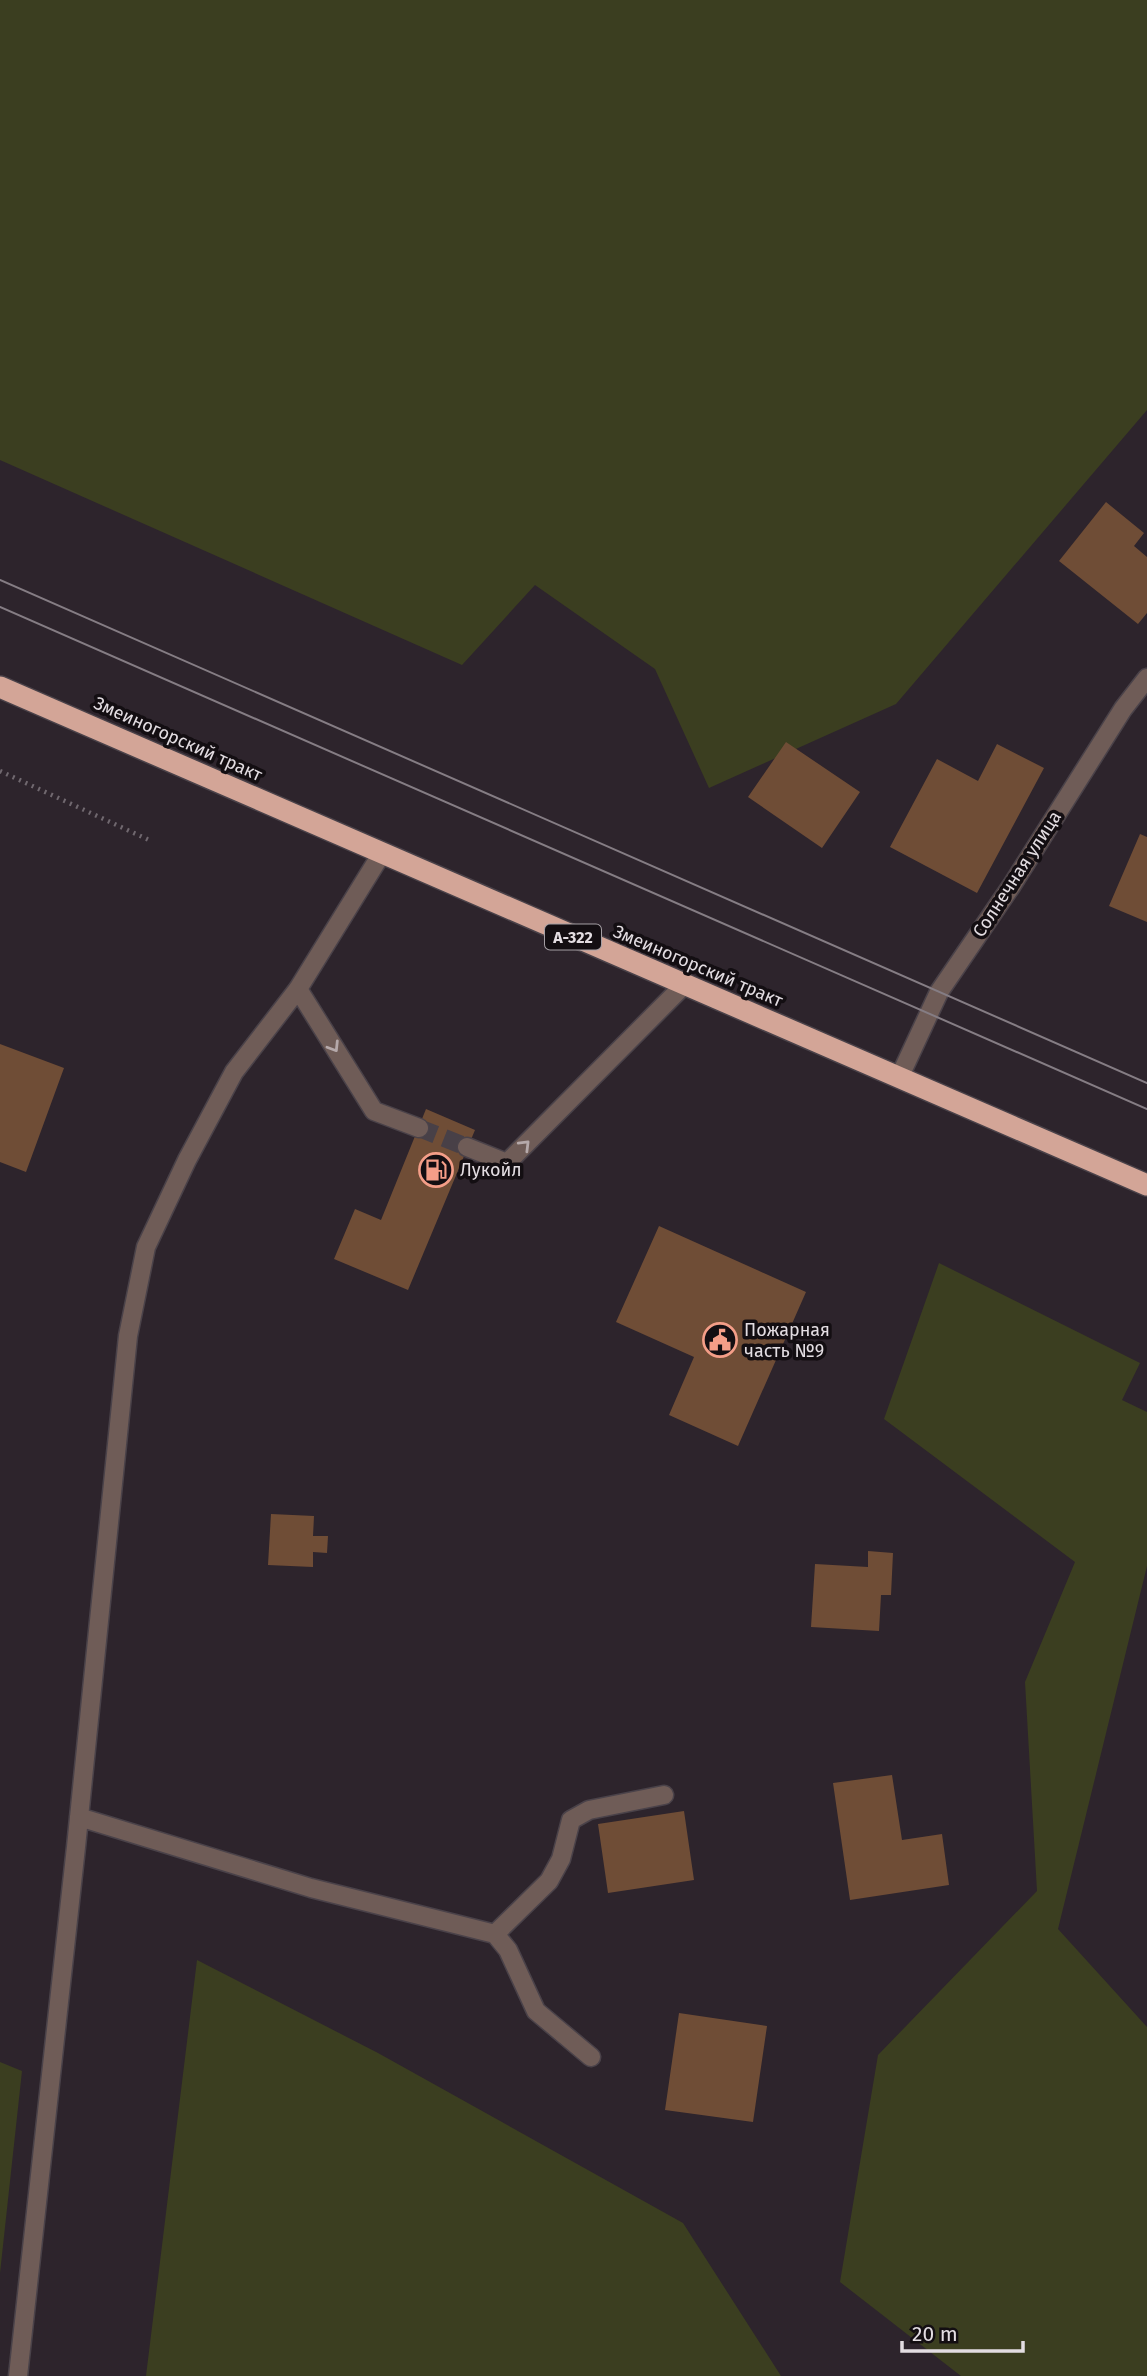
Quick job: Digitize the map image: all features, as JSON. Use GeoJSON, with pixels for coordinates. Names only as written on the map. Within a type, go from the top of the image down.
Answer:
{"type":"FeatureCollection","features":[{"type":"Feature","properties":{"kind":"highway","name":"Змеиногорский тракт"},"geometry":{"type":"LineString","coordinates":[[0,687],[1147,1185]]}},
{"type":"Feature","properties":{"kind":"street","name":"Солнечная улица"},"geometry":{"type":"LineString","coordinates":[[901,1076],[939,992],[1012,885],[1123,709],[1147,678]]}},
{"type":"Feature","properties":{"kind":"street"},"geometry":{"type":"LineString","coordinates":[[18,2376],[128,1336],[146,1247],[187,1160],[234,1072],[298,989],[382,853]]}},
{"type":"Feature","properties":{"kind":"street"},"geometry":{"type":"LineString","coordinates":[[467,1147],[507,1163],[684,985]]}},
{"type":"Feature","properties":{"kind":"street"},"geometry":{"type":"LineString","coordinates":[[298,989],[374,1111],[419,1128]]}},
{"type":"Feature","properties":{"kind":"street"},"geometry":{"type":"LineString","coordinates":[[495,1934],[549,1881],[561,1859],[571,1820],[589,1810],[664,1795]]}},
{"type":"Feature","properties":{"kind":"street"},"geometry":{"type":"LineString","coordinates":[[79,1817],[311,1888],[495,1934],[508,1950],[536,2011],[591,2057]]}},
{"type":"Feature","properties":{"kind":"path"},"geometry":{"type":"LineString","coordinates":[[0,771],[149,840]]}},
{"type":"Feature","properties":{"kind":"green space"},"geometry":{"type":"Polygon","coordinates":[[[0,0],[1147,0],[1147,410],[896,704],[709,788],[655,669],[535,585],[462,665],[0,460],[0,0]]]}},
{"type":"Feature","properties":{"kind":"green space"},"geometry":{"type":"Polygon","coordinates":[[[939,1263],[1140,1363],[1122,1400],[1147,1412],[1147,1566],[1058,1929],[1147,2027],[1147,2376],[961,2376],[840,2282],[878,2055],[1037,1891],[1025,1682],[1075,1562],[884,1419],[939,1263]]]}},
{"type":"Feature","properties":{"kind":"green space"},"geometry":{"type":"Polygon","coordinates":[[[197,1960],[378,2053],[683,2223],[781,2376],[146,2376],[197,1960]]]}},
{"type":"Feature","properties":{"kind":"green space"},"geometry":{"type":"Polygon","coordinates":[[[0,2062],[22,2071],[0,2273],[0,2062]]]}},
{"type":"Feature","properties":{"kind":"building"},"geometry":{"type":"Polygon","coordinates":[[[1106,502],[1144,533],[1134,546],[1147,557],[1147,613],[1138,624],[1059,561],[1106,502]]]}},
{"type":"Feature","properties":{"kind":"building"},"geometry":{"type":"Polygon","coordinates":[[[786,742],[860,792],[822,848],[748,797],[786,742]]]}},
{"type":"Feature","properties":{"kind":"building"},"geometry":{"type":"Polygon","coordinates":[[[997,744],[1044,768],[977,893],[890,847],[937,759],[978,781],[997,744]]]}},
{"type":"Feature","properties":{"kind":"building"},"geometry":{"type":"Polygon","coordinates":[[[1140,834],[1147,837],[1147,922],[1109,906],[1140,834]]]}},
{"type":"Feature","properties":{"kind":"building"},"geometry":{"type":"Polygon","coordinates":[[[0,1044],[64,1068],[26,1172],[0,1162],[0,1044]]]}},
{"type":"Feature","properties":{"kind":"building"},"geometry":{"type":"Polygon","coordinates":[[[426,1109],[475,1130],[408,1290],[334,1259],[355,1209],[381,1220],[426,1109]]]}},
{"type":"Feature","properties":{"kind":"building","name":"Пожарная часть №9"},"geometry":{"type":"Polygon","coordinates":[[[659,1226],[806,1292],[738,1446],[669,1415],[694,1357],[616,1322],[659,1226]]]}},
{"type":"Feature","properties":{"kind":"building"},"geometry":{"type":"Polygon","coordinates":[[[271,1514],[314,1516],[313,1536],[328,1536],[327,1553],[313,1552],[313,1567],[268,1565],[271,1514]]]}},
{"type":"Feature","properties":{"kind":"building"},"geometry":{"type":"Polygon","coordinates":[[[868,1551],[893,1553],[891,1595],[881,1595],[879,1631],[811,1627],[815,1564],[868,1567],[868,1551]]]}},
{"type":"Feature","properties":{"kind":"building"},"geometry":{"type":"Polygon","coordinates":[[[892,1775],[902,1840],[942,1834],[949,1885],[850,1900],[833,1783],[892,1775]]]}},
{"type":"Feature","properties":{"kind":"building"},"geometry":{"type":"Polygon","coordinates":[[[684,1811],[694,1880],[608,1893],[598,1824],[684,1811]]]}},
{"type":"Feature","properties":{"kind":"building"},"geometry":{"type":"Polygon","coordinates":[[[679,2013],[767,2026],[753,2122],[665,2110],[679,2013]]]}},
{"type":"Feature","properties":{"kind":"tunnel"},"geometry":{"type":"LineString","coordinates":[[419,1128],[467,1147]]}},
{"type":"Feature","properties":{"kind":"tram line"},"geometry":{"type":"LineString","coordinates":[[0,580],[1147,1083]]}},
{"type":"Feature","properties":{"kind":"tram line"},"geometry":{"type":"LineString","coordinates":[[0,607],[1147,1109]]}},
{"type":"Feature","properties":{"kind":"place","name":"Лукойл"},"geometry":{"type":"Point","coordinates":[436,1170]}},
{"type":"Feature","properties":{"kind":"place","name":"Пожарная часть №9"},"geometry":{"type":"Point","coordinates":[720,1340]}}]}
